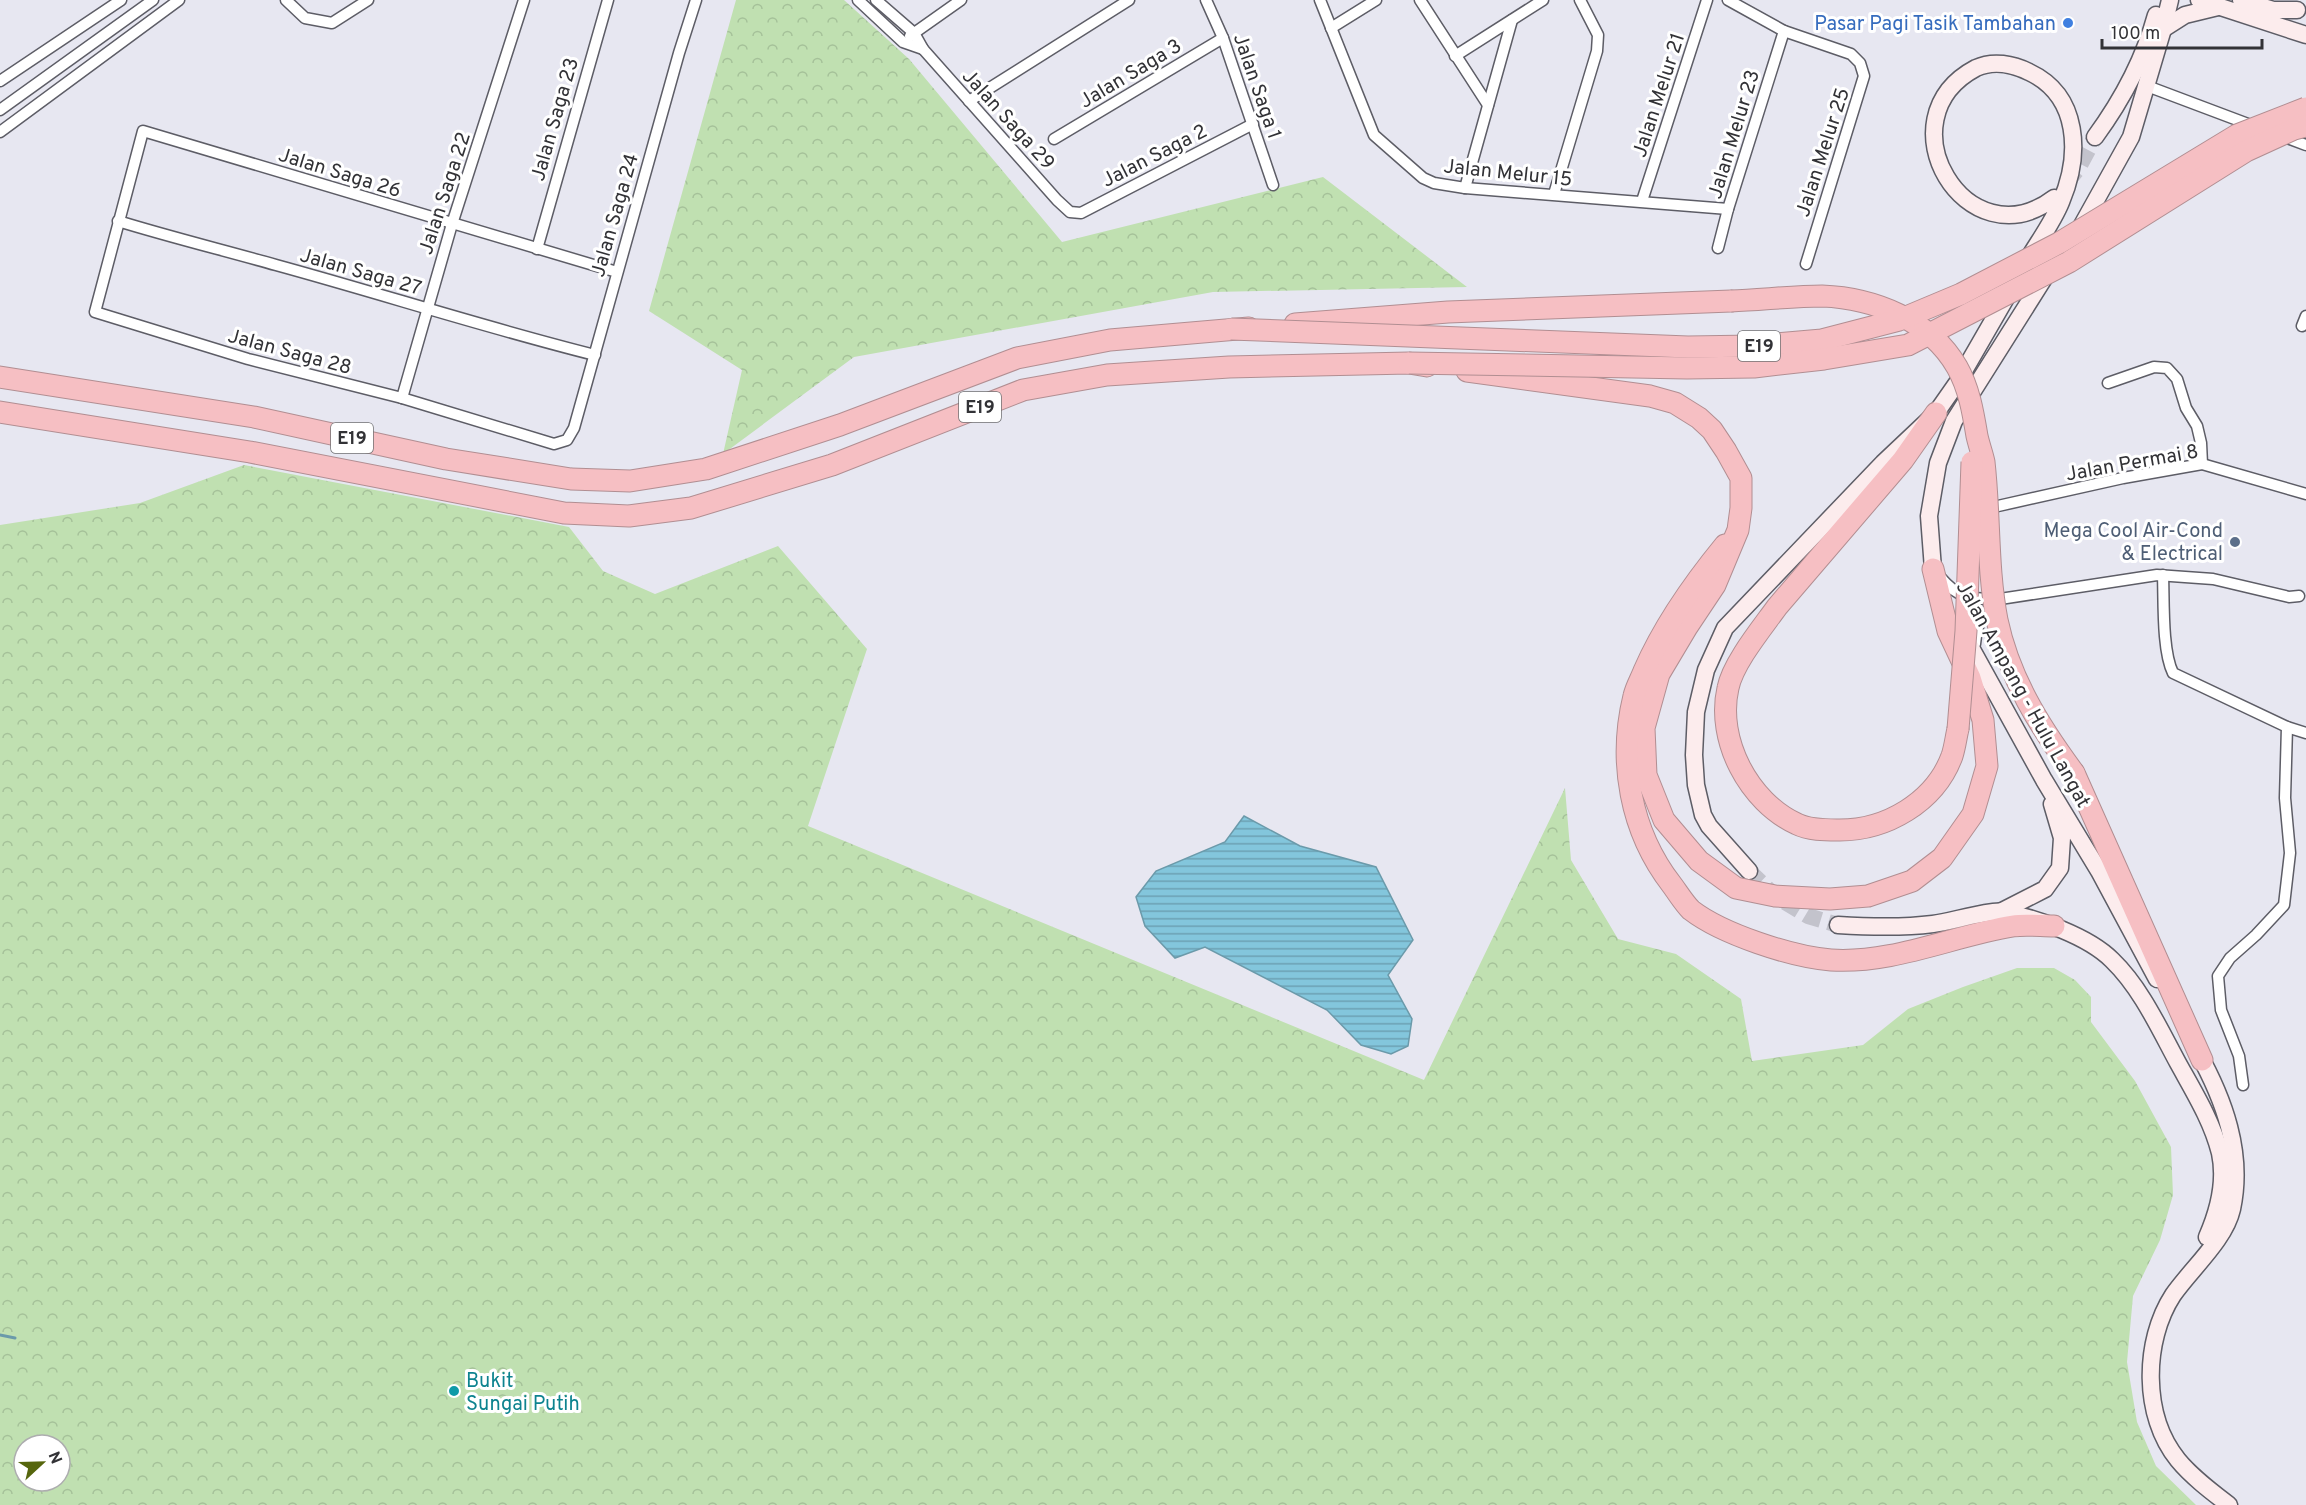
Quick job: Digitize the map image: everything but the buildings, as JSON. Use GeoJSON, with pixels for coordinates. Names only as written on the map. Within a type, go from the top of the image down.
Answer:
{"type":"FeatureCollection","features":[{"type":"Feature","properties":{"kind":"highway","name":"E19"},"geometry":{"type":"LineString","coordinates":[[0,377],[254,417],[446,459],[571,479],[630,481],[706,469],[840,425],[1017,358],[1110,340],[1231,329],[1688,347],[1753,346],[1822,340],[1899,320],[1961,294],[2059,243],[2237,135],[2306,108]]}},
{"type":"Feature","properties":{"kind":"highway","name":"E19"},"geometry":{"type":"LineString","coordinates":[[0,412],[250,452],[564,513],[629,516],[691,508],[832,465],[1023,390],[1107,375],[1229,368],[1409,363],[1754,367],[1824,359],[1908,345],[2069,262],[2246,151],[2294,129],[2306,126]]}},
{"type":"Feature","properties":{"kind":"highway"},"geometry":{"type":"LineString","coordinates":[[1231,329],[1448,312],[1822,296],[1882,307],[1913,321],[1938,343],[1957,366],[1974,411],[1977,438],[1983,461],[1990,577],[1997,621],[2006,655],[2040,725],[2074,773],[2202,1060]]}},
{"type":"Feature","properties":{"kind":"highway"},"geometry":{"type":"LineString","coordinates":[[1409,363],[1650,396],[1676,403],[1699,418],[1712,430],[1726,451],[1741,478],[1738,530],[1715,585],[1659,674],[1644,728],[1647,775],[1664,820],[1699,861],[1736,888],[1775,896],[1830,898],[1868,896],[1912,881],[1942,858],[1973,814],[1987,766],[1983,720],[1970,678],[1948,630],[1933,569]]}},
{"type":"Feature","properties":{"kind":"highway"},"geometry":{"type":"LineString","coordinates":[[1936,413],[1903,460],[1758,632],[1741,659],[1728,687],[1726,720],[1731,751],[1743,774],[1770,806],[1798,825],[1821,830],[1850,831],[1871,827],[1891,819],[1916,806],[1936,782],[1952,756],[1958,729],[1966,631],[1971,467],[1977,438]]}},
{"type":"Feature","properties":{"kind":"highway"},"geometry":{"type":"LineString","coordinates":[[1738,530],[1701,574],[1658,639],[1634,694],[1626,747],[1633,808],[1647,846],[1666,878],[1690,909],[1732,934],[1774,948],[1837,960],[1865,961],[2015,926],[2054,926]]}},
{"type":"Feature","properties":{"kind":"street"},"geometry":{"type":"LineString","coordinates":[[0,81],[121,0]]}},
{"type":"Feature","properties":{"kind":"street"},"geometry":{"type":"LineString","coordinates":[[0,110],[153,0]]}},
{"type":"Feature","properties":{"kind":"street"},"geometry":{"type":"LineString","coordinates":[[0,132],[179,0]]}},
{"type":"Feature","properties":{"kind":"street"},"geometry":{"type":"LineString","coordinates":[[286,0],[305,18],[332,23],[368,0]]}},
{"type":"Feature","properties":{"kind":"street","name":"Jalan Saga 22"},"geometry":{"type":"LineString","coordinates":[[402,398],[452,224],[524,0]]}},
{"type":"Feature","properties":{"kind":"street","name":"Jalan Saga 23"},"geometry":{"type":"LineString","coordinates":[[537,249],[608,0]]}},
{"type":"Feature","properties":{"kind":"street","name":"Jalan Saga 24"},"geometry":{"type":"LineString","coordinates":[[567,440],[574,428],[679,53],[696,0]]}},
{"type":"Feature","properties":{"kind":"street","name":"Jalan Saga 29"},"geometry":{"type":"LineString","coordinates":[[858,0],[903,42],[923,49]]}},
{"type":"Feature","properties":{"kind":"street","name":"Jalan Saga 29"},"geometry":{"type":"LineString","coordinates":[[876,0],[914,33],[923,49],[1070,212]]}},
{"type":"Feature","properties":{"kind":"street"},"geometry":{"type":"LineString","coordinates":[[903,42],[961,0]]}},
{"type":"Feature","properties":{"kind":"street"},"geometry":{"type":"LineString","coordinates":[[969,101],[1129,0]]}},
{"type":"Feature","properties":{"kind":"street","name":"Jalan Saga 1"},"geometry":{"type":"LineString","coordinates":[[1206,0],[1223,38],[1273,185]]}},
{"type":"Feature","properties":{"kind":"street","name":"Jalan Melur 15"},"geometry":{"type":"LineString","coordinates":[[1320,0],[1374,135],[1423,178],[1434,183],[1465,188],[1728,210]]}},
{"type":"Feature","properties":{"kind":"street"},"geometry":{"type":"LineString","coordinates":[[1331,28],[1376,0]]}},
{"type":"Feature","properties":{"kind":"street"},"geometry":{"type":"LineString","coordinates":[[1420,0],[1488,105]]}},
{"type":"Feature","properties":{"kind":"street"},"geometry":{"type":"LineString","coordinates":[[1455,56],[1543,0]]}},
{"type":"Feature","properties":{"kind":"street"},"geometry":{"type":"LineString","coordinates":[[1554,194],[1597,51],[1598,35],[1580,0]]}},
{"type":"Feature","properties":{"kind":"street","name":"Jalan Melur 21"},"geometry":{"type":"LineString","coordinates":[[1642,201],[1707,0]]}},
{"type":"Feature","properties":{"kind":"street"},"geometry":{"type":"LineString","coordinates":[[1728,0],[1784,32]]}},
{"type":"Feature","properties":{"kind":"street"},"geometry":{"type":"LineString","coordinates":[[2150,0],[2158,27],[2185,15],[2218,7]]}},
{"type":"Feature","properties":{"kind":"street","name":"Jalan Ampang - Hulu Langat"},"geometry":{"type":"LineString","coordinates":[[2160,0],[2158,27],[2147,86],[2131,137],[2081,227],[2048,272],[1954,421],[1938,463],[1929,516],[1933,569],[1950,608],[2202,1060],[2220,1097],[2230,1126],[2235,1154],[2235,1183],[2231,1211],[2220,1234],[2173,1296],[2162,1317],[2154,1341],[2151,1367],[2153,1398],[2166,1442],[2178,1460],[2229,1505]]}},
{"type":"Feature","properties":{"kind":"street","name":"Jalan Ampang - Hulu Langat"},"geometry":{"type":"LineString","coordinates":[[2095,137],[2121,98],[2170,0]]}},
{"type":"Feature","properties":{"kind":"street"},"geometry":{"type":"LineString","coordinates":[[2199,0],[2306,35]]}},
{"type":"Feature","properties":{"kind":"street"},"geometry":{"type":"LineString","coordinates":[[2241,0],[2273,10],[2302,11]]}},
{"type":"Feature","properties":{"kind":"street"},"geometry":{"type":"LineString","coordinates":[[2266,0],[2302,11]]}},
{"type":"Feature","properties":{"kind":"street"},"geometry":{"type":"LineString","coordinates":[[1465,188],[1512,20]]}},
{"type":"Feature","properties":{"kind":"street","name":"Jalan Melur 25"},"geometry":{"type":"LineString","coordinates":[[1784,32],[1851,54],[1860,63],[1864,76],[1806,264]]}},
{"type":"Feature","properties":{"kind":"street","name":"Jalan Melur 23"},"geometry":{"type":"LineString","coordinates":[[1718,248],[1784,32]]}},
{"type":"Feature","properties":{"kind":"street","name":"Jalan Saga 3"},"geometry":{"type":"LineString","coordinates":[[1054,139],[1223,38]]}},
{"type":"Feature","properties":{"kind":"street"},"geometry":{"type":"LineString","coordinates":[[1749,871],[1709,826],[1703,815],[1696,785],[1694,755],[1696,712],[1706,669],[1725,628],[1883,463],[1936,413],[1957,383],[2061,203],[2070,174],[2073,132],[2065,102],[2043,78],[2018,67],[2000,63],[1981,66],[1963,76],[1947,92],[1936,111],[1934,140],[1940,166],[1953,188],[1971,204],[1995,215],[2025,214],[2054,198]]}},
{"type":"Feature","properties":{"kind":"street"},"geometry":{"type":"LineString","coordinates":[[2147,86],[2306,145]]}},
{"type":"Feature","properties":{"kind":"street","name":"Jalan Saga 2"},"geometry":{"type":"LineString","coordinates":[[1070,212],[1081,213],[1253,124]]}},
{"type":"Feature","properties":{"kind":"street","name":"Jalan Saga 26"},"geometry":{"type":"LineString","coordinates":[[118,221],[143,131],[617,272]]}},
{"type":"Feature","properties":{"kind":"street","name":"Jalan Saga 27"},"geometry":{"type":"LineString","coordinates":[[118,221],[176,240],[276,264],[519,336],[595,355]]}},
{"type":"Feature","properties":{"kind":"street","name":"Jalan Saga 28"},"geometry":{"type":"LineString","coordinates":[[118,221],[95,312],[248,359],[402,398],[554,444],[567,440]]}},
{"type":"Feature","properties":{"kind":"street"},"geometry":{"type":"LineString","coordinates":[[2108,383],[2154,367],[2167,368],[2176,379],[2186,408],[2197,426],[2202,464]]}},
{"type":"Feature","properties":{"kind":"street","name":"Jalan Permai 8"},"geometry":{"type":"LineString","coordinates":[[1998,506],[2123,478],[2202,464],[2306,494]]}},
{"type":"Feature","properties":{"kind":"street"},"geometry":{"type":"LineString","coordinates":[[1933,569],[1953,592],[1975,599],[2000,599],[2163,575],[2213,579],[2289,597],[2304,597]]}},
{"type":"Feature","properties":{"kind":"street"},"geometry":{"type":"LineString","coordinates":[[2163,575],[2166,646],[2169,666],[2173,673],[2306,733]]}},
{"type":"Feature","properties":{"kind":"street"},"geometry":{"type":"LineString","coordinates":[[1974,654],[1977,630],[1983,612],[2000,599]]}},
{"type":"Feature","properties":{"kind":"street"},"geometry":{"type":"LineString","coordinates":[[2243,1086],[2239,1056],[2221,1011],[2218,976],[2230,958],[2284,905],[2290,853],[2285,798],[2287,726]]}},
{"type":"Feature","properties":{"kind":"street"},"geometry":{"type":"LineString","coordinates":[[2002,911],[2046,889],[2060,868],[2062,838],[2044,780]]}},
{"type":"Feature","properties":{"kind":"street","name":"Jalan Ampang - Hulu Langat"},"geometry":{"type":"LineString","coordinates":[[1838,925],[1873,928],[1933,924],[2002,911],[2054,926],[2080,938],[2111,959],[2143,999],[2209,1120],[2220,1155],[2221,1186],[2215,1219],[2191,1273]]}},
{"type":"Feature","properties":{"kind":"green space"},"geometry":{"type":"Polygon","coordinates":[[[736,0],[844,0],[909,59],[1062,242],[1323,177],[1467,287],[1213,292],[854,357],[723,454],[742,370],[649,311],[736,0]]]}},
{"type":"Feature","properties":{"kind":"green space"},"geometry":{"type":"Polygon","coordinates":[[[244,465],[569,527],[603,571],[655,594],[778,546],[867,649],[808,826],[1424,1080],[1565,788],[1571,860],[1618,939],[1676,954],[1741,999],[1752,1061],[1863,1045],[1908,1009],[2017,968],[2054,968],[2075,980],[2091,997],[2091,1022],[2135,1081],[2171,1147],[2173,1195],[2160,1240],[2133,1296],[2127,1362],[2137,1422],[2156,1466],[2196,1505],[0,1505],[0,525],[140,503],[244,465]]]}},
{"type":"Feature","properties":{"kind":"water"},"geometry":{"type":"Polygon","coordinates":[[[1244,816],[1300,846],[1376,867],[1413,940],[1388,975],[1412,1019],[1408,1046],[1391,1054],[1361,1045],[1327,1010],[1205,947],[1175,958],[1145,926],[1136,897],[1156,871],[1225,842],[1244,816]]]}},
{"type":"Feature","properties":{"kind":"waterway"},"geometry":{"type":"LineString","coordinates":[[0,1335],[15,1338]]}},
{"type":"Feature","properties":{"kind":"tunnel"},"geometry":{"type":"LineString","coordinates":[[2066,183],[2078,169],[2095,137]]}},
{"type":"Feature","properties":{"kind":"tunnel"},"geometry":{"type":"LineString","coordinates":[[1749,871],[1775,896],[1808,916],[1838,925]]}},
{"type":"Feature","properties":{"kind":"place","name":"Pasar Pagi Tasik Tambahan"},"geometry":{"type":"Point","coordinates":[2068,23]}},
{"type":"Feature","properties":{"kind":"place","name":"Mega Cool Air-Cond & Electrical"},"geometry":{"type":"Point","coordinates":[2235,542]}},
{"type":"Feature","properties":{"kind":"place","name":"Bukit Sungai Putih"},"geometry":{"type":"Point","coordinates":[454,1391]}}]}
